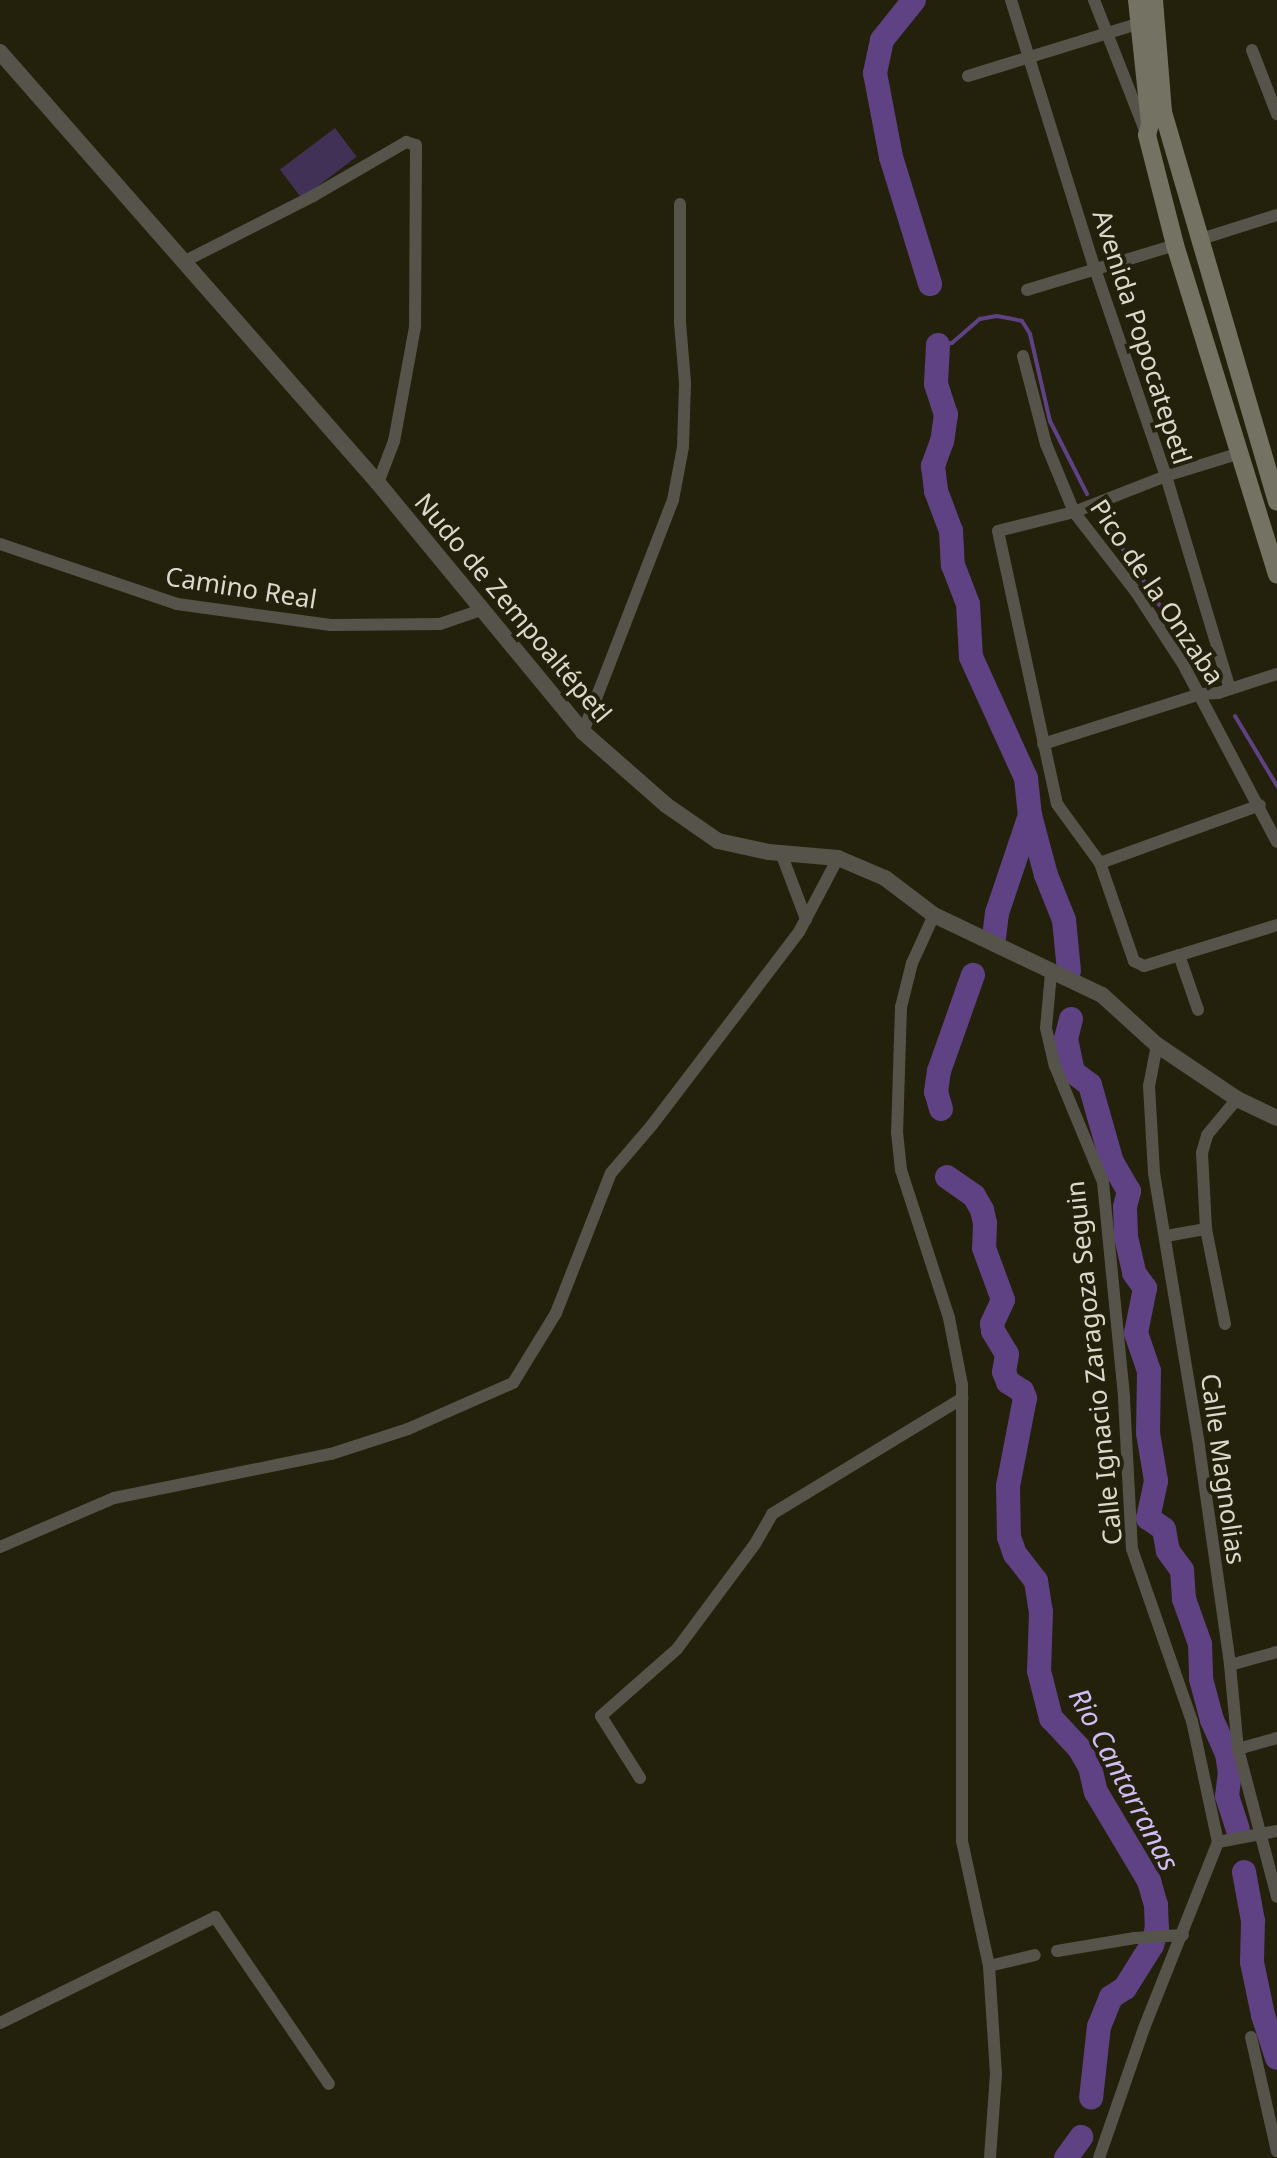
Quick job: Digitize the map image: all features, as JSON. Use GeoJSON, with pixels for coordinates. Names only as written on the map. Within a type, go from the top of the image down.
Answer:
{"type":"FeatureCollection","features":[{"type":"Feature","properties":{"kind":"main road"},"geometry":{"type":"LineString","coordinates":[[1137,0],[1137,24],[1150,124],[1147,135],[1175,245],[1237,454],[1277,575]]}},
{"type":"Feature","properties":{"kind":"main road"},"geometry":{"type":"LineString","coordinates":[[1154,0],[1163,112],[1198,240],[1269,448],[1277,502]]}},
{"type":"Feature","properties":{"kind":"street","name":"Avenida Popocatepetl"},"geometry":{"type":"LineString","coordinates":[[1011,0],[1095,269],[1166,476],[1230,689]]}},
{"type":"Feature","properties":{"kind":"street"},"geometry":{"type":"LineString","coordinates":[[1094,0],[1147,135]]}},
{"type":"Feature","properties":{"kind":"street"},"geometry":{"type":"LineString","coordinates":[[968,76],[1137,24]]}},
{"type":"Feature","properties":{"kind":"street"},"geometry":{"type":"LineString","coordinates":[[1252,50],[1277,114]]}},
{"type":"Feature","properties":{"kind":"street","name":"Nudo de Zempoaltépetl"},"geometry":{"type":"LineString","coordinates":[[0,52],[378,483],[583,732],[666,805],[718,841],[781,853],[838,858],[885,878],[934,915],[1102,995],[1157,1045],[1237,1099],[1277,1118]]}},
{"type":"Feature","properties":{"kind":"street"},"geometry":{"type":"LineString","coordinates":[[185,261],[313,196],[406,142],[416,145],[415,327],[394,441],[378,483]]}},
{"type":"Feature","properties":{"kind":"street"},"geometry":{"type":"LineString","coordinates":[[583,732],[673,500],[683,447],[685,382],[680,322],[680,204]]}},
{"type":"Feature","properties":{"kind":"street"},"geometry":{"type":"LineString","coordinates":[[1198,240],[1277,215]]}},
{"type":"Feature","properties":{"kind":"street"},"geometry":{"type":"LineString","coordinates":[[1027,290],[1175,245]]}},
{"type":"Feature","properties":{"kind":"street","name":"Pico de la Onzaba"},"geometry":{"type":"LineString","coordinates":[[1023,356],[1046,444],[1074,512],[1136,592],[1201,694],[1277,842]]}},
{"type":"Feature","properties":{"kind":"street"},"geometry":{"type":"LineString","coordinates":[[1237,454],[1166,476],[1074,512],[998,531],[1057,804],[1100,863],[1138,966],[1277,925]]}},
{"type":"Feature","properties":{"kind":"street","name":"Camino Real"},"geometry":{"type":"LineString","coordinates":[[0,544],[177,604],[331,625],[440,624],[481,610]]}},
{"type":"Feature","properties":{"kind":"street"},"geometry":{"type":"LineString","coordinates":[[1043,744],[1201,694],[1230,689],[1277,674]]}},
{"type":"Feature","properties":{"kind":"street"},"geometry":{"type":"LineString","coordinates":[[1100,863],[1260,805]]}},
{"type":"Feature","properties":{"kind":"street"},"geometry":{"type":"LineString","coordinates":[[781,853],[806,919]]}},
{"type":"Feature","properties":{"kind":"street"},"geometry":{"type":"LineString","coordinates":[[0,1547],[114,1498],[331,1454],[408,1429],[513,1383],[556,1313],[611,1173],[652,1125],[806,919],[838,858]]}},
{"type":"Feature","properties":{"kind":"street"},"geometry":{"type":"LineString","coordinates":[[934,915],[912,963],[901,1007],[897,1132],[901,1170],[949,1318],[963,1398],[962,1841],[989,1966],[996,2074],[990,2158]]}},
{"type":"Feature","properties":{"kind":"street"},"geometry":{"type":"LineString","coordinates":[[1179,955],[1198,1010]]}},
{"type":"Feature","properties":{"kind":"street","name":"Calle Ignacio Zaragoza Seguin"},"geometry":{"type":"LineString","coordinates":[[1051,973],[1046,1028],[1055,1066],[1103,1182],[1124,1398],[1132,1549],[1192,1721],[1218,1842]]}},
{"type":"Feature","properties":{"kind":"street","name":"Calle Magnolias"},"geometry":{"type":"LineString","coordinates":[[1157,1045],[1149,1086],[1154,1173],[1230,1665],[1238,1749],[1277,1897]]}},
{"type":"Feature","properties":{"kind":"street"},"geometry":{"type":"LineString","coordinates":[[1225,1324],[1206,1229],[1202,1153],[1207,1135],[1237,1099]]}},
{"type":"Feature","properties":{"kind":"street"},"geometry":{"type":"LineString","coordinates":[[1166,1236],[1206,1229]]}},
{"type":"Feature","properties":{"kind":"street"},"geometry":{"type":"LineString","coordinates":[[640,1778],[601,1716],[677,1649],[755,1544],[772,1514],[963,1398]]}},
{"type":"Feature","properties":{"kind":"street"},"geometry":{"type":"LineString","coordinates":[[1230,1665],[1277,1652]]}},
{"type":"Feature","properties":{"kind":"street"},"geometry":{"type":"LineString","coordinates":[[1238,1749],[1277,1738]]}},
{"type":"Feature","properties":{"kind":"street"},"geometry":{"type":"LineString","coordinates":[[1099,2158],[1144,2028],[1218,1842],[1259,1837],[1277,1831]]}},
{"type":"Feature","properties":{"kind":"street"},"geometry":{"type":"LineString","coordinates":[[0,2023],[64,1995],[215,1917],[329,2084]]}},
{"type":"Feature","properties":{"kind":"street"},"geometry":{"type":"LineString","coordinates":[[1057,1951],[1135,1938],[1158,1939],[1183,1935]]}},
{"type":"Feature","properties":{"kind":"street"},"geometry":{"type":"LineString","coordinates":[[989,1966],[1035,1955]]}},
{"type":"Feature","properties":{"kind":"street"},"geometry":{"type":"LineString","coordinates":[[1251,2037],[1277,2151]]}},
{"type":"Feature","properties":{"kind":"shaded area"},"geometry":{"type":"Polygon","coordinates":[[[335,128],[357,157],[302,198],[280,170],[335,128]]]}},
{"type":"Feature","properties":{"kind":"waterway","name":"Rio Cantarranas"},"geometry":{"type":"LineString","coordinates":[[914,0],[882,40],[875,73],[891,157],[930,284]]}},
{"type":"Feature","properties":{"kind":"waterway"},"geometry":{"type":"LineString","coordinates":[[938,345],[952,343],[980,319],[997,316],[1022,321],[1030,334],[1050,421],[1087,494]]}},
{"type":"Feature","properties":{"kind":"waterway","name":"Rio Cantarranas"},"geometry":{"type":"LineString","coordinates":[[938,345],[936,384],[946,414],[942,441],[933,466],[936,491],[951,531],[953,565],[968,604],[971,657],[1026,778],[1030,815],[997,913],[994,936]]}},
{"type":"Feature","properties":{"kind":"waterway"},"geometry":{"type":"LineString","coordinates":[[1109,528],[1209,681]]}},
{"type":"Feature","properties":{"kind":"waterway"},"geometry":{"type":"LineString","coordinates":[[1235,716],[1277,786]]}},
{"type":"Feature","properties":{"kind":"waterway","name":"Rio Cantarranas"},"geometry":{"type":"LineString","coordinates":[[1030,815],[1046,875],[1064,920],[1069,971]]}},
{"type":"Feature","properties":{"kind":"waterway","name":"Rio Cantarranas"},"geometry":{"type":"LineString","coordinates":[[941,1109],[936,1092],[939,1071],[973,975]]}},
{"type":"Feature","properties":{"kind":"waterway","name":"Rio Cantarranas"},"geometry":{"type":"LineString","coordinates":[[1071,1019],[1066,1039],[1073,1072],[1090,1085],[1112,1162],[1129,1191],[1125,1207],[1126,1237],[1134,1273],[1145,1288],[1136,1333],[1149,1371],[1148,1433],[1156,1481],[1148,1518],[1164,1529],[1168,1551],[1182,1570],[1184,1599],[1200,1644],[1201,1679],[1212,1720],[1227,1754],[1230,1772],[1227,1796],[1238,1829]]}},
{"type":"Feature","properties":{"kind":"waterway","name":"Rio Cantarranas"},"geometry":{"type":"LineString","coordinates":[[947,1177],[974,1196],[982,1210],[984,1248],[1003,1300],[992,1324],[993,1331],[1007,1354],[1004,1372],[1008,1382],[1022,1391],[1025,1398],[1008,1486],[1009,1537],[1015,1554],[1036,1581],[1041,1612],[1039,1671],[1051,1718],[1079,1748],[1090,1767],[1096,1792],[1149,1881],[1156,1905],[1157,1928],[1152,1945],[1125,1988],[1111,1997],[1099,2026],[1091,2098]]}},
{"type":"Feature","properties":{"kind":"waterway","name":"Rio Cantarranas"},"geometry":{"type":"LineString","coordinates":[[1244,1872],[1253,1921],[1252,1962],[1263,2015],[1277,2058]]}},
{"type":"Feature","properties":{"kind":"waterway","name":"Rio Cantarranas"},"geometry":{"type":"LineString","coordinates":[[1066,2158],[1081,2137]]}}]}
